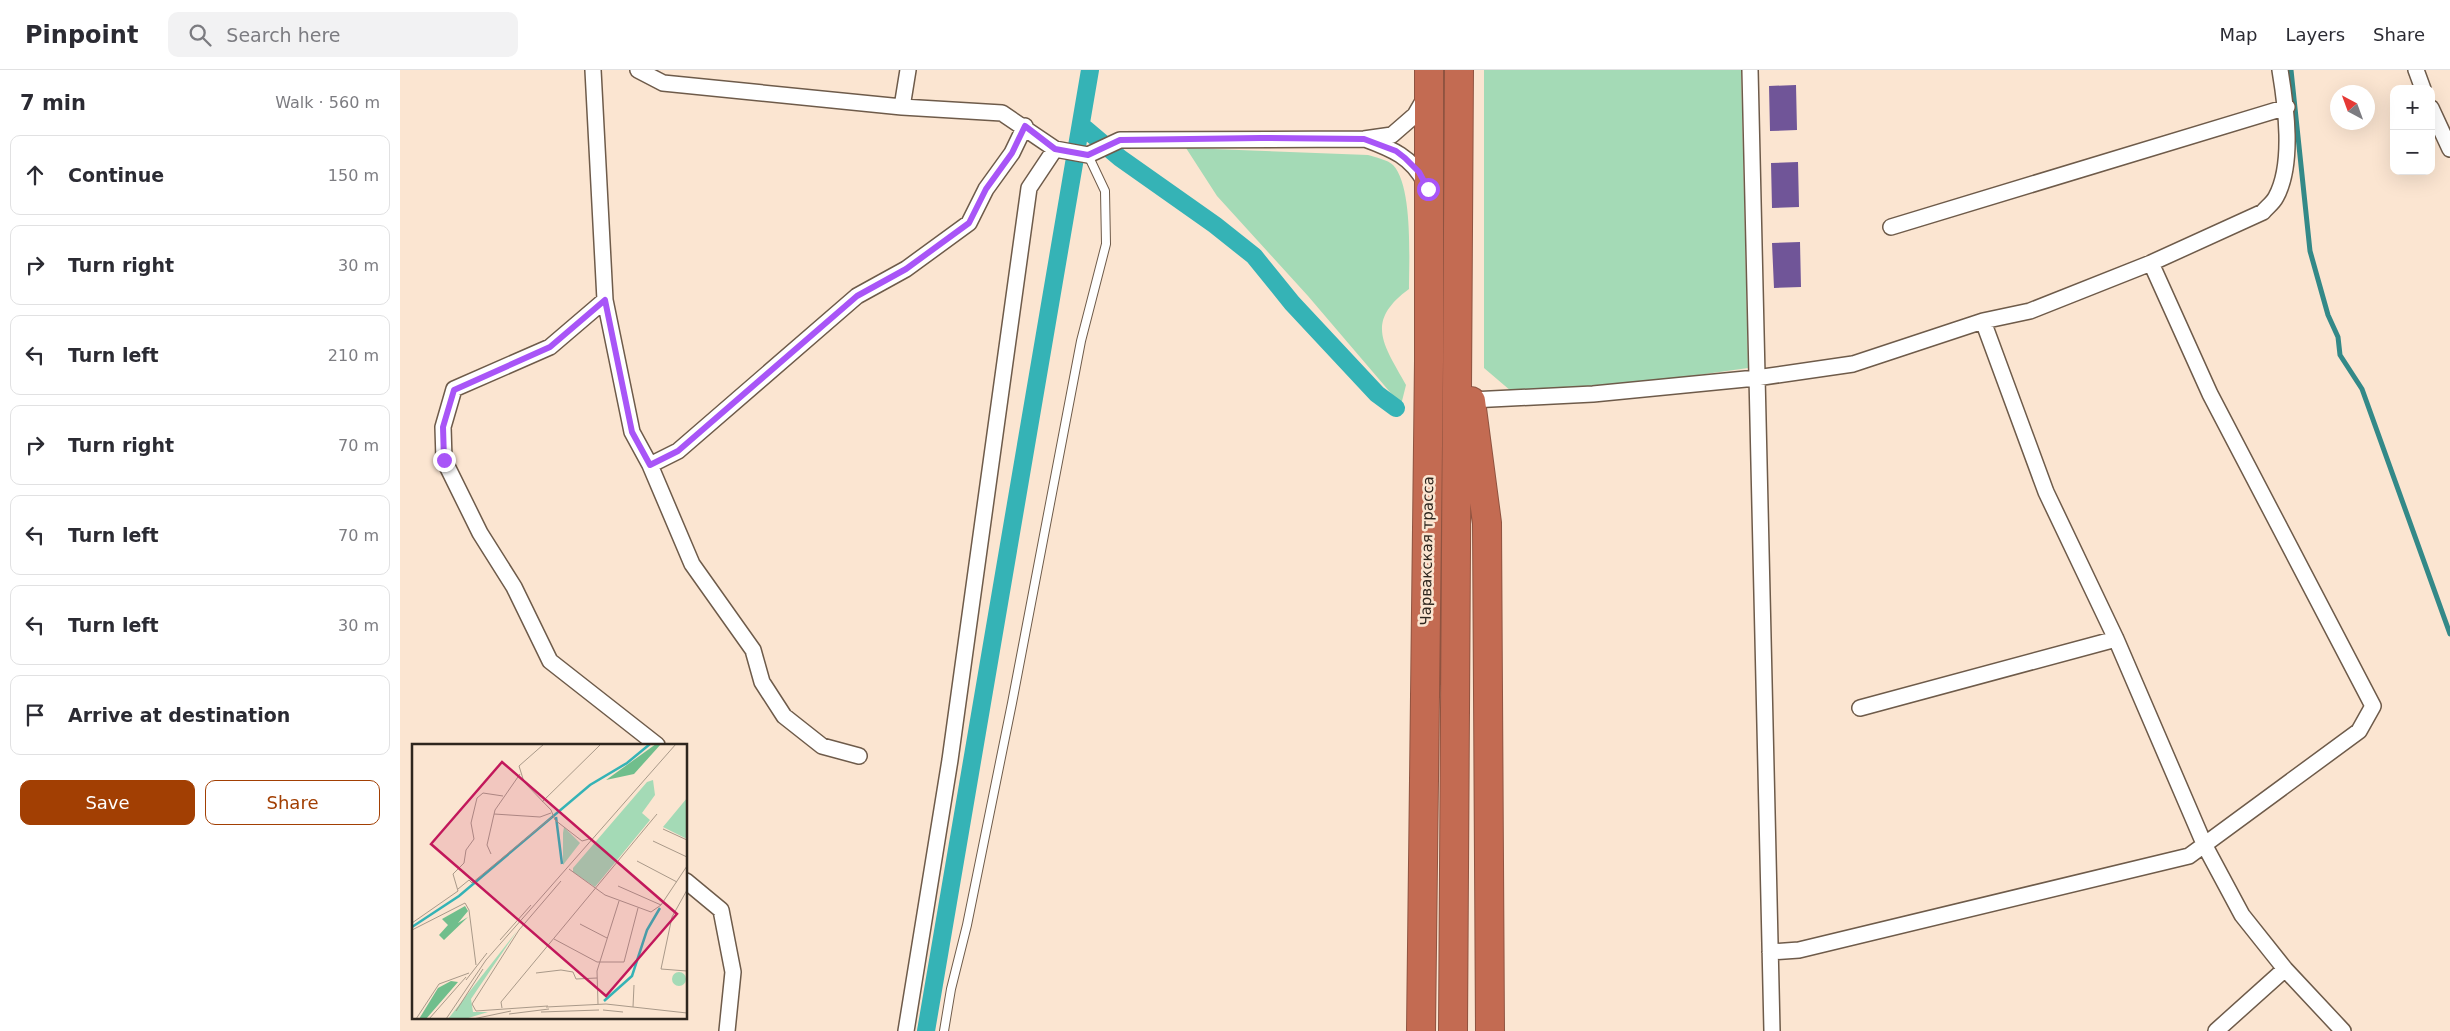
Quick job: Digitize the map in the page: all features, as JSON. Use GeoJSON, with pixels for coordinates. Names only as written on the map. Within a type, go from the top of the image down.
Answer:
{"type":"FeatureCollection","features":[{"type":"Feature","properties":{"kind":"highway","name":"Чарвакская трасса"},"geometry":{"type":"LineString","coordinates":[[1453,1031],[1459,70]]}},
{"type":"Feature","properties":{"kind":"highway","name":"Чарвакская трасса"},"geometry":{"type":"LineString","coordinates":[[1421,1031],[1429,361],[1429,77]]}},
{"type":"Feature","properties":{"kind":"highway"},"geometry":{"type":"LineString","coordinates":[[1458,341],[1471,400],[1487,522],[1490,1031]]}},
{"type":"Feature","properties":{"kind":"street"},"geometry":{"type":"LineString","coordinates":[[593,70],[605,300],[632,432],[650,465],[692,564],[752,650],[762,682],[784,716],[822,746],[859,756]]}},
{"type":"Feature","properties":{"kind":"street"},"geometry":{"type":"LineString","coordinates":[[638,70],[663,83],[902,107],[1002,113],[1025,126],[1055,149],[1088,155],[1120,140],[1364,139],[1392,135],[1408,123],[1426,97],[1429,77]]}},
{"type":"Feature","properties":{"kind":"street"},"geometry":{"type":"LineString","coordinates":[[902,107],[908,70]]}},
{"type":"Feature","properties":{"kind":"street"},"geometry":{"type":"LineString","coordinates":[[1750,70],[1772,1031]]}},
{"type":"Feature","properties":{"kind":"street"},"geometry":{"type":"LineString","coordinates":[[1471,400],[1593,394],[1756,378],[1853,364],[1984,321],[2030,311],[2151,263],[2263,212],[2275,199],[2284,174],[2286,107],[2280,70]]}},
{"type":"Feature","properties":{"kind":"street"},"geometry":{"type":"LineString","coordinates":[[2416,70],[2422,85]]}},
{"type":"Feature","properties":{"kind":"street"},"geometry":{"type":"LineString","coordinates":[[1891,227],[2286,107]]}},
{"type":"Feature","properties":{"kind":"street"},"geometry":{"type":"LineString","coordinates":[[2435,117],[2450,149]]}},
{"type":"Feature","properties":{"kind":"street"},"geometry":{"type":"LineString","coordinates":[[650,465],[678,451],[857,296],[906,269],[969,223],[986,189],[1012,153],[1025,126]]}},
{"type":"Feature","properties":{"kind":"street"},"geometry":{"type":"LineString","coordinates":[[1364,139],[1396,151],[1405,158],[1419,172],[1428,189]]}},
{"type":"Feature","properties":{"kind":"street"},"geometry":{"type":"LineString","coordinates":[[906,1031],[950,760],[1028,188],[1055,149]]}},
{"type":"Feature","properties":{"kind":"street"},"geometry":{"type":"LineString","coordinates":[[1770,952],[1799,950],[2190,856],[2359,731],[2373,706],[2210,394],[2151,263]]}},
{"type":"Feature","properties":{"kind":"street"},"geometry":{"type":"LineString","coordinates":[[605,300],[550,347],[454,390],[443,427],[444,460],[480,533],[514,587],[550,661],[656,744]]}},
{"type":"Feature","properties":{"kind":"street"},"geometry":{"type":"LineString","coordinates":[[1984,321],[2046,492],[2116,639],[2205,846],[2242,915],[2286,969],[2343,1031]]}},
{"type":"Feature","properties":{"kind":"street"},"geometry":{"type":"LineString","coordinates":[[1860,708],[2116,639]]}},
{"type":"Feature","properties":{"kind":"street"},"geometry":{"type":"LineString","coordinates":[[688,883],[722,910],[733,972],[727,1031]]}},
{"type":"Feature","properties":{"kind":"street"},"geometry":{"type":"LineString","coordinates":[[2216,1031],[2286,969]]}},
{"type":"Feature","properties":{"kind":"lane"},"geometry":{"type":"LineString","coordinates":[[944,1031],[951,989],[967,925],[1012,703],[1080,341],[1106,244],[1105,190],[1088,155]]}},
{"type":"Feature","properties":{"kind":"green space"},"geometry":{"type":"Polygon","coordinates":[[[1484,70],[1741,70],[1748,368],[1612,387],[1511,391],[1484,368],[1484,70]]]}},
{"type":"Feature","properties":{"kind":"green space"},"geometry":{"type":"Polygon","coordinates":[[[1186,148],[1368,155],[1385,160],[1393,165],[1404,189],[1407,206],[1409,224],[1409,289],[1386,312],[1382,323],[1382,334],[1385,346],[1406,385],[1401,405],[1308,296],[1217,196],[1186,148]]]}},
{"type":"Feature","properties":{"kind":"building"},"geometry":{"type":"Polygon","coordinates":[[[1796,85],[1797,130],[1770,131],[1769,86],[1796,85]]]}},
{"type":"Feature","properties":{"kind":"building"},"geometry":{"type":"Polygon","coordinates":[[[1798,162],[1799,207],[1772,208],[1771,163],[1798,162]]]}},
{"type":"Feature","properties":{"kind":"building"},"geometry":{"type":"Polygon","coordinates":[[[1800,242],[1801,287],[1774,288],[1772,243],[1800,242]]]}},
{"type":"Feature","properties":{"kind":"waterway"},"geometry":{"type":"LineString","coordinates":[[926,1031],[1090,70]]}},
{"type":"Feature","properties":{"kind":"waterway"},"geometry":{"type":"LineString","coordinates":[[2291,70],[2310,251],[2328,315],[2338,337],[2340,355],[2362,389],[2450,634]]}},
{"type":"Feature","properties":{"kind":"waterway"},"geometry":{"type":"LineString","coordinates":[[1081,125],[1120,158],[1215,225],[1254,256],[1292,303],[1377,394],[1396,408]]}},
{"type":"Feature","properties":{"kind":"route"},"geometry":{"type":"LineString","coordinates":[[444,460],[443,427],[454,390],[550,347],[605,300],[615,357],[632,432],[650,465],[678,451],[857,296],[906,269],[969,223],[986,189],[1012,153],[1025,126],[1055,149],[1088,155],[1120,140],[1364,139],[1396,151],[1413,164],[1428,189]]}}]}
